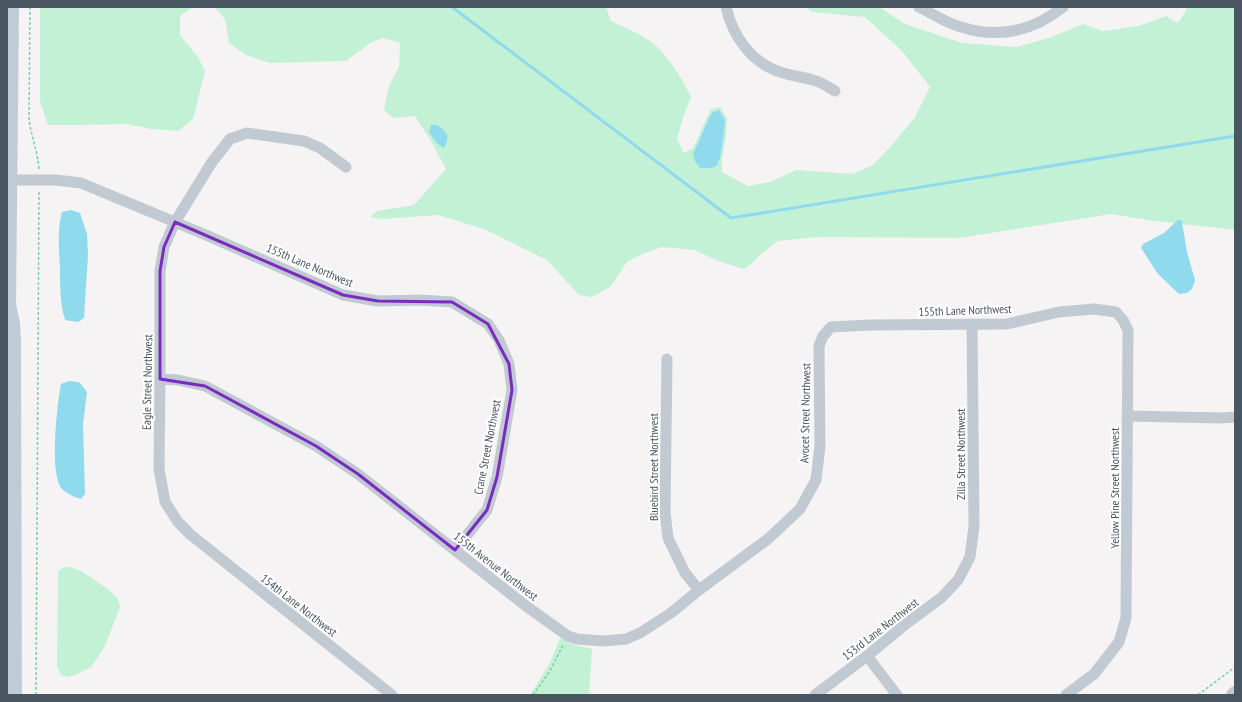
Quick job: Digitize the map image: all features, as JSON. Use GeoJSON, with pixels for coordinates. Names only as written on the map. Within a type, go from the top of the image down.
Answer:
{"type":"FeatureCollection","features":[{"type":"Feature","properties":{"kind":"main road"},"geometry":{"type":"LineString","coordinates":[[11,7],[8,309],[12,324],[13,341],[14,695]]}},
{"type":"Feature","properties":{"kind":"street"},"geometry":{"type":"LineString","coordinates":[[726,7],[728,18],[748,53],[759,61],[778,71],[814,80],[835,91]]}},
{"type":"Feature","properties":{"kind":"street"},"geometry":{"type":"LineString","coordinates":[[919,7],[943,20],[961,27],[981,32],[1011,32],[1032,27],[1051,17],[1063,7]]}},
{"type":"Feature","properties":{"kind":"street"},"geometry":{"type":"LineString","coordinates":[[175,222],[212,162],[230,139],[247,133],[304,141],[320,148],[346,167]]}},
{"type":"Feature","properties":{"kind":"street","name":"155th Lane Northwest"},"geometry":{"type":"LineString","coordinates":[[9,180],[56,180],[81,183],[343,295],[378,301],[421,300],[452,302],[488,324],[499,340]]}},
{"type":"Feature","properties":{"kind":"street","name":"Eagle Street Northwest"},"geometry":{"type":"LineString","coordinates":[[175,222],[164,247],[160,265],[159,468],[165,502],[178,522],[191,534]]}},
{"type":"Feature","properties":{"kind":"street","name":"155th Lane Northwest"},"geometry":{"type":"LineString","coordinates":[[831,328],[869,325],[1007,324],[1059,312],[1094,309],[1116,312],[1120,317]]}},
{"type":"Feature","properties":{"kind":"street","name":"Yellow Pine Street Northwest"},"geometry":{"type":"LineString","coordinates":[[1066,695],[1094,674],[1119,642],[1126,618],[1128,330],[1120,317]]}},
{"type":"Feature","properties":{"kind":"street","name":"Zilla Street Northwest"},"geometry":{"type":"LineString","coordinates":[[958,580],[970,557],[974,526],[972,324]]}},
{"type":"Feature","properties":{"kind":"street","name":"Avocet Street Northwest"},"geometry":{"type":"LineString","coordinates":[[806,499],[816,480],[820,446],[819,346],[823,336],[831,328]]}},
{"type":"Feature","properties":{"kind":"street","name":"Crane Street Northwest"},"geometry":{"type":"LineString","coordinates":[[455,550],[487,510],[497,477],[512,390],[509,364],[499,340]]}},
{"type":"Feature","properties":{"kind":"street","name":"Bluebird Street Northwest"},"geometry":{"type":"LineString","coordinates":[[667,359],[665,512],[668,538],[685,573],[699,590]]}},
{"type":"Feature","properties":{"kind":"street","name":"155th Avenue Northwest"},"geometry":{"type":"LineString","coordinates":[[160,379],[178,380],[205,386],[316,446],[358,474],[526,606],[568,636],[577,639],[603,642],[626,639],[640,633],[671,613],[699,590],[768,539],[800,510],[806,499]]}},
{"type":"Feature","properties":{"kind":"street"},"geometry":{"type":"LineString","coordinates":[[1127,416],[1235,417]]}},
{"type":"Feature","properties":{"kind":"street","name":"154th Lane Northwest"},"geometry":{"type":"LineString","coordinates":[[191,534],[392,695]]}},
{"type":"Feature","properties":{"kind":"street","name":"153rd Lane Northwest"},"geometry":{"type":"LineString","coordinates":[[815,695],[941,598],[958,580]]}},
{"type":"Feature","properties":{"kind":"street"},"geometry":{"type":"LineString","coordinates":[[867,656],[897,695]]}},
{"type":"Feature","properties":{"kind":"path"},"geometry":{"type":"LineString","coordinates":[[30,7],[29,119],[37,152],[39,170]]}},
{"type":"Feature","properties":{"kind":"path"},"geometry":{"type":"LineString","coordinates":[[36,695],[39,191]]}},
{"type":"Feature","properties":{"kind":"path"},"geometry":{"type":"LineString","coordinates":[[533,695],[550,671],[568,636]]}},
{"type":"Feature","properties":{"kind":"path"},"geometry":{"type":"LineString","coordinates":[[1198,695],[1235,667]]}},
{"type":"Feature","properties":{"kind":"highlighted area"},"geometry":{"type":"Polygon","coordinates":[[[175,222],[343,295],[378,301],[452,302],[488,324],[509,364],[512,390],[497,477],[487,510],[455,550],[358,474],[316,446],[205,386],[160,379],[160,271],[164,247],[175,222]]]}},
{"type":"Feature","properties":{"kind":"green space"},"geometry":{"type":"Polygon","coordinates":[[[40,7],[193,7],[180,16],[180,35],[198,57],[205,71],[193,119],[178,131],[151,129],[127,124],[48,125],[40,101],[40,7]]]}},
{"type":"Feature","properties":{"kind":"green space"},"geometry":{"type":"Polygon","coordinates":[[[214,7],[606,7],[611,21],[641,35],[656,46],[674,67],[684,84],[691,98],[684,114],[677,139],[684,153],[693,148],[711,109],[720,107],[727,118],[726,136],[722,158],[722,172],[748,186],[770,182],[796,170],[853,174],[873,165],[893,144],[915,117],[930,87],[902,51],[865,17],[812,12],[806,7],[879,7],[905,24],[962,43],[1016,47],[1049,38],[1083,24],[1103,31],[1139,26],[1166,16],[1178,23],[1188,7],[1235,7],[1235,230],[1148,220],[1111,214],[959,238],[816,237],[778,241],[744,269],[724,263],[694,250],[662,247],[640,255],[627,262],[610,287],[592,297],[579,295],[547,260],[484,229],[438,215],[383,219],[370,217],[377,211],[414,205],[446,169],[415,116],[393,118],[384,110],[389,86],[399,67],[400,43],[382,38],[370,43],[346,61],[270,63],[246,55],[229,43],[225,19],[214,7]]]}},
{"type":"Feature","properties":{"kind":"green space"},"geometry":{"type":"Polygon","coordinates":[[[63,567],[70,567],[81,571],[108,589],[118,599],[120,607],[105,646],[91,667],[73,676],[66,677],[61,675],[57,666],[58,572],[63,567]]]}},
{"type":"Feature","properties":{"kind":"green space"},"geometry":{"type":"Polygon","coordinates":[[[560,638],[574,645],[592,649],[589,695],[530,695],[550,663],[560,638]]]}},
{"type":"Feature","properties":{"kind":"water"},"geometry":{"type":"Polygon","coordinates":[[[719,110],[725,120],[720,158],[714,167],[700,168],[695,161],[693,154],[710,116],[713,112],[719,110]]]}},
{"type":"Feature","properties":{"kind":"water"},"geometry":{"type":"Polygon","coordinates":[[[431,125],[437,125],[447,135],[444,148],[437,143],[429,132],[431,125]]]}},
{"type":"Feature","properties":{"kind":"water"},"geometry":{"type":"Polygon","coordinates":[[[71,210],[80,213],[87,234],[88,255],[84,318],[78,322],[65,320],[61,294],[59,226],[62,212],[71,210]]]}},
{"type":"Feature","properties":{"kind":"water"},"geometry":{"type":"Polygon","coordinates":[[[1178,220],[1181,220],[1182,222],[1187,252],[1195,280],[1192,289],[1187,293],[1179,294],[1158,274],[1141,248],[1143,244],[1164,233],[1178,220]]]}},
{"type":"Feature","properties":{"kind":"water"},"geometry":{"type":"Polygon","coordinates":[[[69,381],[79,382],[87,392],[83,424],[85,494],[81,499],[69,494],[61,488],[55,465],[56,421],[61,384],[69,381]]]}},
{"type":"Feature","properties":{"kind":"waterway"},"geometry":{"type":"LineString","coordinates":[[452,7],[731,218],[1235,136]]}}]}
